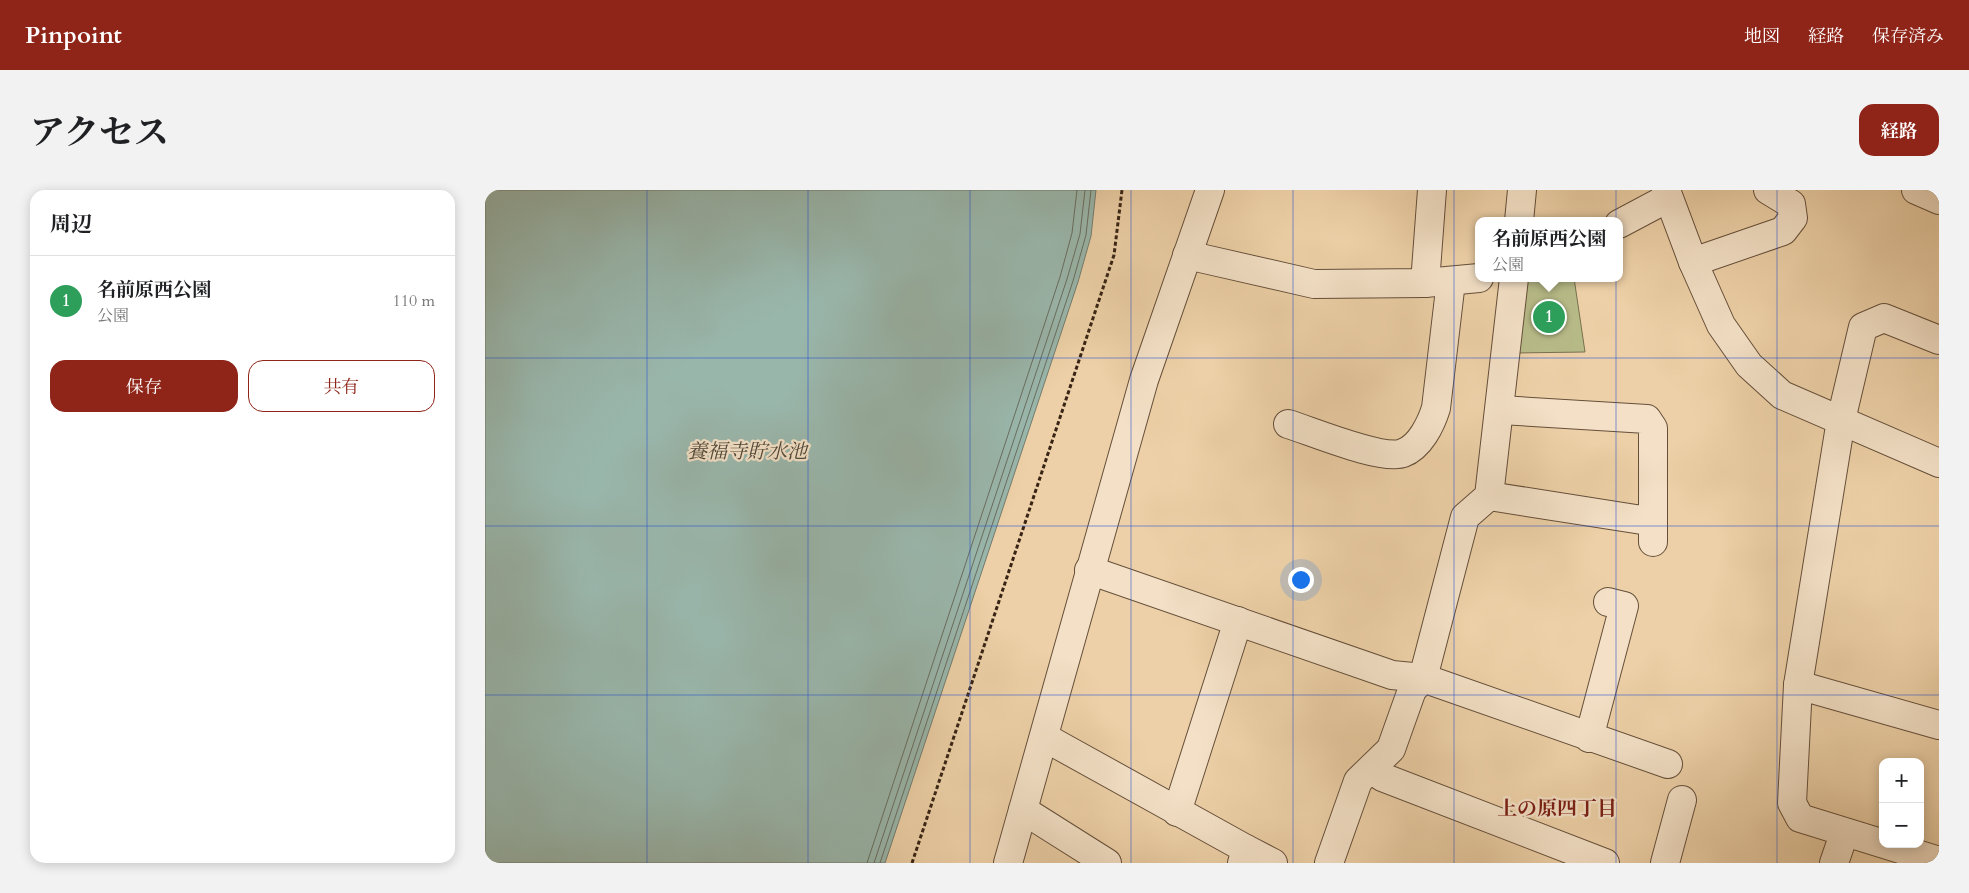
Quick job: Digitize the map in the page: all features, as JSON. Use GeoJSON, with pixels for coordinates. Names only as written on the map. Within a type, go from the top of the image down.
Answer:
{"type":"FeatureCollection","features":[{"type":"Feature","properties":{"kind":"street"},"geometry":{"type":"LineString","coordinates":[[1008,863],[1144,380],[1210,190]]}},
{"type":"Feature","properties":{"kind":"street"},"geometry":{"type":"LineString","coordinates":[[1287,424],[1386,456],[1403,453],[1418,441],[1432,422],[1436,408],[1437,282],[1432,190]]}},
{"type":"Feature","properties":{"kind":"street"},"geometry":{"type":"LineString","coordinates":[[1519,217],[1522,190]]}},
{"type":"Feature","properties":{"kind":"street"},"geometry":{"type":"LineString","coordinates":[[1693,262],[1783,232],[1793,218],[1791,204],[1768,190]]}},
{"type":"Feature","properties":{"kind":"street"},"geometry":{"type":"LineString","coordinates":[[1916,190],[1939,200]]}},
{"type":"Feature","properties":{"kind":"street"},"geometry":{"type":"LineString","coordinates":[[1623,222],[1667,194],[1693,262],[1721,325],[1749,365],[1782,395],[1939,463]]}},
{"type":"Feature","properties":{"kind":"street"},"geometry":{"type":"LineString","coordinates":[[1187,255],[1314,284],[1437,282],[1475,278]]}},
{"type":"Feature","properties":{"kind":"street"},"geometry":{"type":"LineString","coordinates":[[1329,863],[1358,781],[1391,749],[1412,690],[1423,678],[1465,517],[1489,496],[1501,410],[1514,282]]}},
{"type":"Feature","properties":{"kind":"street"},"geometry":{"type":"LineString","coordinates":[[1939,340],[1884,318],[1863,327],[1841,420],[1798,685],[1792,803],[1800,818],[1844,834],[1939,861]]}},
{"type":"Feature","properties":{"kind":"street"},"geometry":{"type":"LineString","coordinates":[[1501,410],[1647,419],[1653,428],[1653,542]]}},
{"type":"Feature","properties":{"kind":"street"},"geometry":{"type":"LineString","coordinates":[[1489,496],[1642,520],[1653,512]]}},
{"type":"Feature","properties":{"kind":"street"},"geometry":{"type":"LineString","coordinates":[[1089,570],[1392,675],[1423,678],[1589,738],[1668,764]]}},
{"type":"Feature","properties":{"kind":"street"},"geometry":{"type":"LineString","coordinates":[[1589,738],[1624,606]]}},
{"type":"Feature","properties":{"kind":"street"},"geometry":{"type":"LineString","coordinates":[[1177,812],[1238,621]]}},
{"type":"Feature","properties":{"kind":"street"},"geometry":{"type":"LineString","coordinates":[[1798,685],[1939,725]]}},
{"type":"Feature","properties":{"kind":"street"},"geometry":{"type":"LineString","coordinates":[[1044,737],[1177,812],[1244,856],[1273,863]]}},
{"type":"Feature","properties":{"kind":"street"},"geometry":{"type":"LineString","coordinates":[[1373,767],[1383,777],[1605,863]]}},
{"type":"Feature","properties":{"kind":"street"},"geometry":{"type":"LineString","coordinates":[[1665,863],[1682,800]]}},
{"type":"Feature","properties":{"kind":"street"},"geometry":{"type":"LineString","coordinates":[[1023,810],[1077,855],[1107,863]]}},
{"type":"Feature","properties":{"kind":"street"},"geometry":{"type":"LineString","coordinates":[[1834,863],[1844,834]]}},
{"type":"Feature","properties":{"kind":"path"},"geometry":{"type":"LineString","coordinates":[[912,863],[1114,255],[1122,190]]}},
{"type":"Feature","properties":{"kind":"green space"},"geometry":{"type":"Polygon","coordinates":[[[1520,282],[1575,282],[1585,352],[1515,353],[1520,282]]]}},
{"type":"Feature","properties":{"kind":"water","name":"養福寺貯水池"},"geometry":{"type":"Polygon","coordinates":[[[485,190],[1096,190],[1091,236],[1078,282],[885,863],[485,863],[485,190]]]}},
{"type":"Feature","properties":{"kind":"place","name":"名前原西公園"},"geometry":{"type":"Point","coordinates":[1549,317]}},
{"type":"Feature","properties":{"kind":"district","name":"上の原四丁目"},"geometry":{"type":"Point","coordinates":[1557,808]}}]}
